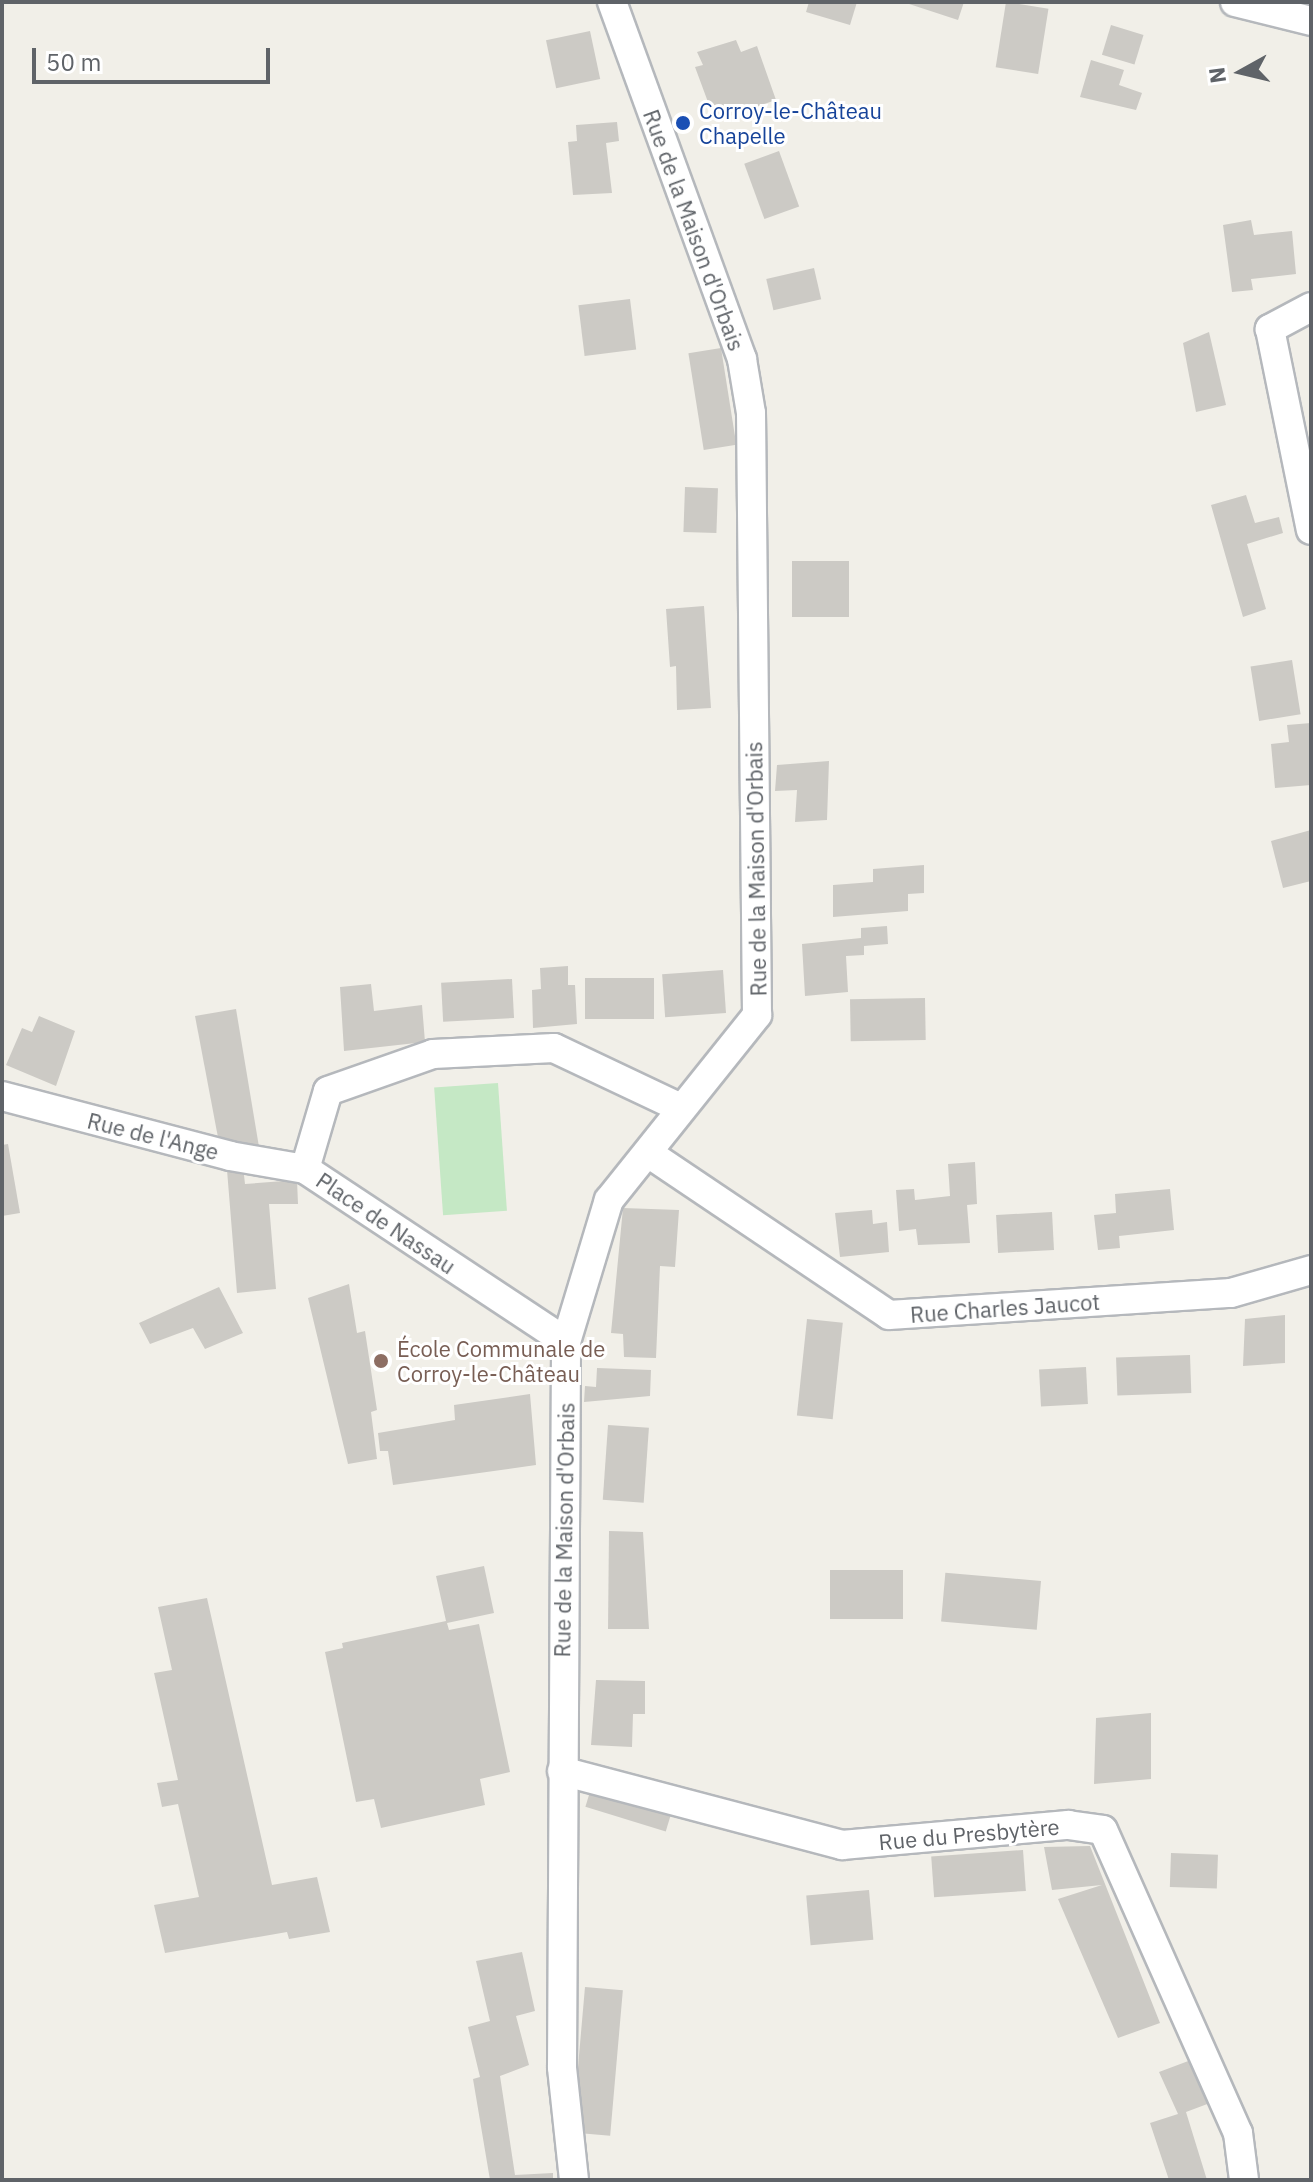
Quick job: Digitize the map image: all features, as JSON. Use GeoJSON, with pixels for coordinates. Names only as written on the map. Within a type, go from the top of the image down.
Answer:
{"type":"FeatureCollection","features":[{"type":"Feature","properties":{"kind":"street","name":"Rue de la Maison d'Orbais"},"geometry":{"type":"LineString","coordinates":[[574,2180],[562,2067],[566,1342],[609,1200],[757,1015],[751,413],[742,359],[612,2]]}},
{"type":"Feature","properties":{"kind":"street"},"geometry":{"type":"LineString","coordinates":[[1235,2],[1311,21]]}},
{"type":"Feature","properties":{"kind":"street"},"geometry":{"type":"LineString","coordinates":[[1311,307],[1270,329],[1311,530]]}},
{"type":"Feature","properties":{"kind":"street","name":"Place de Nassau"},"geometry":{"type":"LineString","coordinates":[[566,1342],[305,1169],[328,1091],[433,1054],[554,1048],[681,1108]]}},
{"type":"Feature","properties":{"kind":"street","name":"Rue de l'Ange"},"geometry":{"type":"LineString","coordinates":[[2,1096],[230,1156],[305,1169]]}},
{"type":"Feature","properties":{"kind":"street","name":"Rue Charles Jaucot"},"geometry":{"type":"LineString","coordinates":[[648,1153],[889,1315],[1231,1293],[1311,1270]]}},
{"type":"Feature","properties":{"kind":"street","name":"Rue du Presbytère"},"geometry":{"type":"LineString","coordinates":[[562,1771],[842,1845],[1068,1825],[1103,1830],[1238,2133],[1244,2180]]}},
{"type":"Feature","properties":{"kind":"green space"},"geometry":{"type":"Polygon","coordinates":[[[498,1083],[507,1211],[443,1215],[434,1087],[498,1083]]]}},
{"type":"Feature","properties":{"kind":"building"},"geometry":{"type":"Polygon","coordinates":[[[809,2],[857,2],[850,25],[806,12],[809,2]]]}},
{"type":"Feature","properties":{"kind":"building"},"geometry":{"type":"Polygon","coordinates":[[[903,2],[964,2],[958,20],[903,2]]]}},
{"type":"Feature","properties":{"kind":"building"},"geometry":{"type":"Polygon","coordinates":[[[1006,2],[1048,9],[1038,74],[996,67],[1006,2]]]}},
{"type":"Feature","properties":{"kind":"building"},"geometry":{"type":"Polygon","coordinates":[[[1111,25],[1144,35],[1134,65],[1102,55],[1111,25]]]}},
{"type":"Feature","properties":{"kind":"building"},"geometry":{"type":"Polygon","coordinates":[[[590,31],[600,79],[556,88],[546,40],[590,31]]]}},
{"type":"Feature","properties":{"kind":"building"},"geometry":{"type":"Polygon","coordinates":[[[736,40],[741,52],[757,46],[776,100],[715,121],[695,67],[703,65],[697,52],[736,40]]]}},
{"type":"Feature","properties":{"kind":"building"},"geometry":{"type":"Polygon","coordinates":[[[1091,60],[1124,70],[1119,85],[1142,93],[1136,110],[1080,97],[1091,60]]]}},
{"type":"Feature","properties":{"kind":"building"},"geometry":{"type":"Polygon","coordinates":[[[617,122],[619,141],[606,143],[612,193],[573,195],[568,142],[577,141],[576,125],[617,122]]]}},
{"type":"Feature","properties":{"kind":"building"},"geometry":{"type":"Polygon","coordinates":[[[779,151],[799,206],[764,219],[744,164],[779,151]]]}},
{"type":"Feature","properties":{"kind":"building"},"geometry":{"type":"Polygon","coordinates":[[[1251,220],[1254,235],[1292,231],[1296,274],[1251,279],[1253,290],[1232,292],[1223,225],[1251,220]]]}},
{"type":"Feature","properties":{"kind":"building"},"geometry":{"type":"Polygon","coordinates":[[[814,268],[821,299],[773,310],[766,279],[814,268]]]}},
{"type":"Feature","properties":{"kind":"building"},"geometry":{"type":"Polygon","coordinates":[[[630,299],[636,350],[585,356],[578,305],[630,299]]]}},
{"type":"Feature","properties":{"kind":"building"},"geometry":{"type":"Polygon","coordinates":[[[1209,332],[1226,405],[1196,412],[1183,343],[1209,332]]]}},
{"type":"Feature","properties":{"kind":"building"},"geometry":{"type":"Polygon","coordinates":[[[721,348],[736,445],[704,450],[688,353],[721,348]]]}},
{"type":"Feature","properties":{"kind":"building"},"geometry":{"type":"Polygon","coordinates":[[[685,487],[718,488],[716,533],[683,532],[685,487]]]}},
{"type":"Feature","properties":{"kind":"building"},"geometry":{"type":"Polygon","coordinates":[[[1246,495],[1255,523],[1279,517],[1283,533],[1247,544],[1266,609],[1243,617],[1211,505],[1246,495]]]}},
{"type":"Feature","properties":{"kind":"building"},"geometry":{"type":"Polygon","coordinates":[[[792,561],[849,561],[849,617],[792,617],[792,561]]]}},
{"type":"Feature","properties":{"kind":"building"},"geometry":{"type":"Polygon","coordinates":[[[704,606],[711,708],[677,710],[676,666],[670,667],[666,609],[704,606]]]}},
{"type":"Feature","properties":{"kind":"building"},"geometry":{"type":"Polygon","coordinates":[[[1292,660],[1301,714],[1259,721],[1251,667],[1292,660]]]}},
{"type":"Feature","properties":{"kind":"building"},"geometry":{"type":"Polygon","coordinates":[[[1311,723],[1311,785],[1275,788],[1271,744],[1289,742],[1287,725],[1311,723]]]}},
{"type":"Feature","properties":{"kind":"building"},"geometry":{"type":"Polygon","coordinates":[[[829,761],[827,820],[795,822],[797,790],[775,791],[777,765],[829,761]]]}},
{"type":"Feature","properties":{"kind":"building"},"geometry":{"type":"Polygon","coordinates":[[[1311,830],[1311,881],[1283,888],[1271,841],[1311,830]]]}},
{"type":"Feature","properties":{"kind":"building"},"geometry":{"type":"Polygon","coordinates":[[[924,865],[924,893],[908,894],[908,911],[833,917],[833,885],[873,882],[873,869],[924,865]]]}},
{"type":"Feature","properties":{"kind":"building"},"geometry":{"type":"Polygon","coordinates":[[[887,926],[888,944],[864,946],[864,955],[846,956],[848,992],[805,996],[802,944],[861,938],[861,928],[887,926]]]}},
{"type":"Feature","properties":{"kind":"building"},"geometry":{"type":"Polygon","coordinates":[[[568,966],[568,985],[575,985],[577,1024],[533,1028],[532,990],[541,989],[540,968],[568,966]]]}},
{"type":"Feature","properties":{"kind":"building"},"geometry":{"type":"Polygon","coordinates":[[[723,970],[726,1013],[665,1017],[662,974],[723,970]]]}},
{"type":"Feature","properties":{"kind":"building"},"geometry":{"type":"Polygon","coordinates":[[[585,978],[654,978],[654,1019],[585,1019],[585,978]]]}},
{"type":"Feature","properties":{"kind":"building"},"geometry":{"type":"Polygon","coordinates":[[[512,979],[514,1018],[443,1022],[441,983],[512,979]]]}},
{"type":"Feature","properties":{"kind":"building"},"geometry":{"type":"Polygon","coordinates":[[[371,984],[374,1011],[422,1005],[425,1042],[344,1051],[340,987],[371,984]]]}},
{"type":"Feature","properties":{"kind":"building"},"geometry":{"type":"Polygon","coordinates":[[[925,998],[926,1040],[851,1041],[850,999],[925,998]]]}},
{"type":"Feature","properties":{"kind":"building"},"geometry":{"type":"Polygon","coordinates":[[[236,1009],[260,1153],[220,1148],[195,1016],[236,1009]]]}},
{"type":"Feature","properties":{"kind":"building"},"geometry":{"type":"Polygon","coordinates":[[[39,1016],[75,1031],[56,1086],[6,1065],[22,1028],[32,1032],[39,1016]]]}},
{"type":"Feature","properties":{"kind":"building"},"geometry":{"type":"Polygon","coordinates":[[[8,1144],[20,1213],[2,1216],[2,1145],[8,1144]]]}},
{"type":"Feature","properties":{"kind":"building"},"geometry":{"type":"Polygon","coordinates":[[[975,1162],[977,1204],[967,1205],[970,1243],[918,1245],[916,1229],[899,1231],[896,1190],[914,1189],[915,1200],[950,1196],[948,1164],[975,1162]]]}},
{"type":"Feature","properties":{"kind":"building"},"geometry":{"type":"Polygon","coordinates":[[[227,1170],[244,1175],[245,1184],[297,1180],[298,1204],[269,1204],[276,1289],[237,1293],[227,1170]]]}},
{"type":"Feature","properties":{"kind":"building"},"geometry":{"type":"Polygon","coordinates":[[[1170,1189],[1174,1230],[1119,1236],[1120,1248],[1098,1250],[1094,1215],[1116,1213],[1115,1194],[1170,1189]]]}},
{"type":"Feature","properties":{"kind":"building"},"geometry":{"type":"Polygon","coordinates":[[[623,1208],[679,1210],[675,1267],[660,1266],[656,1358],[624,1357],[623,1334],[611,1333],[623,1208]]]}},
{"type":"Feature","properties":{"kind":"building"},"geometry":{"type":"Polygon","coordinates":[[[872,1210],[873,1224],[887,1222],[889,1252],[840,1257],[835,1213],[872,1210]]]}},
{"type":"Feature","properties":{"kind":"building"},"geometry":{"type":"Polygon","coordinates":[[[1052,1212],[1054,1250],[998,1253],[996,1215],[1052,1212]]]}},
{"type":"Feature","properties":{"kind":"building"},"geometry":{"type":"Polygon","coordinates":[[[349,1284],[357,1333],[365,1331],[377,1410],[371,1412],[377,1459],[348,1464],[308,1298],[349,1284]]]}},
{"type":"Feature","properties":{"kind":"building"},"geometry":{"type":"Polygon","coordinates":[[[219,1287],[243,1333],[205,1349],[193,1328],[150,1344],[139,1323],[219,1287]]]}},
{"type":"Feature","properties":{"kind":"building"},"geometry":{"type":"Polygon","coordinates":[[[1285,1315],[1285,1363],[1243,1366],[1245,1319],[1285,1315]]]}},
{"type":"Feature","properties":{"kind":"building"},"geometry":{"type":"Polygon","coordinates":[[[807,1319],[843,1323],[833,1419],[797,1415],[807,1319]]]}},
{"type":"Feature","properties":{"kind":"building"},"geometry":{"type":"Polygon","coordinates":[[[1190,1355],[1191,1393],[1117,1396],[1116,1358],[1190,1355]]]}},
{"type":"Feature","properties":{"kind":"building"},"geometry":{"type":"Polygon","coordinates":[[[1086,1367],[1088,1404],[1041,1406],[1039,1369],[1086,1367]]]}},
{"type":"Feature","properties":{"kind":"building"},"geometry":{"type":"Polygon","coordinates":[[[597,1368],[651,1370],[650,1396],[584,1402],[585,1386],[596,1387],[597,1368]]]}},
{"type":"Feature","properties":{"kind":"building"},"geometry":{"type":"Polygon","coordinates":[[[530,1394],[536,1465],[393,1485],[388,1451],[380,1451],[378,1433],[455,1420],[454,1405],[530,1394]]]}},
{"type":"Feature","properties":{"kind":"building"},"geometry":{"type":"Polygon","coordinates":[[[608,1425],[649,1428],[644,1503],[603,1500],[608,1425]]]}},
{"type":"Feature","properties":{"kind":"building"},"geometry":{"type":"Polygon","coordinates":[[[609,1531],[643,1532],[649,1629],[608,1629],[609,1531]]]}},
{"type":"Feature","properties":{"kind":"building"},"geometry":{"type":"Polygon","coordinates":[[[484,1566],[494,1613],[447,1623],[449,1630],[479,1624],[510,1772],[480,1779],[485,1805],[381,1828],[374,1799],[356,1802],[325,1652],[343,1648],[342,1643],[446,1621],[436,1576],[484,1566]]]}},
{"type":"Feature","properties":{"kind":"building"},"geometry":{"type":"Polygon","coordinates":[[[830,1570],[903,1570],[903,1619],[830,1619],[830,1570]]]}},
{"type":"Feature","properties":{"kind":"building"},"geometry":{"type":"Polygon","coordinates":[[[945,1573],[1041,1581],[1037,1630],[941,1621],[945,1573]]]}},
{"type":"Feature","properties":{"kind":"building"},"geometry":{"type":"Polygon","coordinates":[[[207,1598],[272,1885],[317,1877],[330,1932],[289,1939],[287,1932],[165,1953],[154,1905],[199,1897],[178,1804],[162,1807],[157,1783],[178,1780],[154,1673],[172,1670],[158,1607],[207,1598]]]}},
{"type":"Feature","properties":{"kind":"building"},"geometry":{"type":"Polygon","coordinates":[[[596,1680],[645,1681],[645,1714],[633,1714],[632,1747],[591,1745],[596,1680]]]}},
{"type":"Feature","properties":{"kind":"building"},"geometry":{"type":"Polygon","coordinates":[[[1151,1713],[1151,1779],[1094,1784],[1096,1718],[1151,1713]]]}},
{"type":"Feature","properties":{"kind":"building"},"geometry":{"type":"Polygon","coordinates":[[[593,1782],[673,1807],[666,1831],[585,1807],[593,1782]]]}},
{"type":"Feature","properties":{"kind":"building"},"geometry":{"type":"Polygon","coordinates":[[[1090,1846],[1160,2023],[1118,2038],[1058,1899],[1102,1885],[1052,1890],[1044,1847],[1090,1846]]]}},
{"type":"Feature","properties":{"kind":"building"},"geometry":{"type":"Polygon","coordinates":[[[1023,1850],[1026,1891],[934,1897],[931,1856],[1023,1850]]]}},
{"type":"Feature","properties":{"kind":"building"},"geometry":{"type":"Polygon","coordinates":[[[1171,1853],[1218,1855],[1217,1889],[1170,1887],[1171,1853]]]}},
{"type":"Feature","properties":{"kind":"building"},"geometry":{"type":"Polygon","coordinates":[[[869,1890],[873,1940],[811,1945],[806,1895],[869,1890]]]}},
{"type":"Feature","properties":{"kind":"building"},"geometry":{"type":"Polygon","coordinates":[[[522,1952],[535,2011],[516,2016],[529,2065],[500,2076],[515,2175],[553,2173],[553,2180],[490,2180],[473,2079],[480,2077],[468,2027],[490,2021],[476,1961],[522,1952]]]}},
{"type":"Feature","properties":{"kind":"building"},"geometry":{"type":"Polygon","coordinates":[[[585,1987],[623,1990],[610,2136],[572,2132],[585,1987]]]}},
{"type":"Feature","properties":{"kind":"building"},"geometry":{"type":"Polygon","coordinates":[[[1191,2060],[1210,2103],[1186,2112],[1207,2180],[1169,2180],[1150,2123],[1178,2114],[1159,2072],[1191,2060]]]}},
{"type":"Feature","properties":{"kind":"place","name":"Corroy-le-Château Chapelle"},"geometry":{"type":"Point","coordinates":[683,123]}},
{"type":"Feature","properties":{"kind":"place","name":"École Communale de Corroy-le-Château"},"geometry":{"type":"Point","coordinates":[381,1361]}}]}
